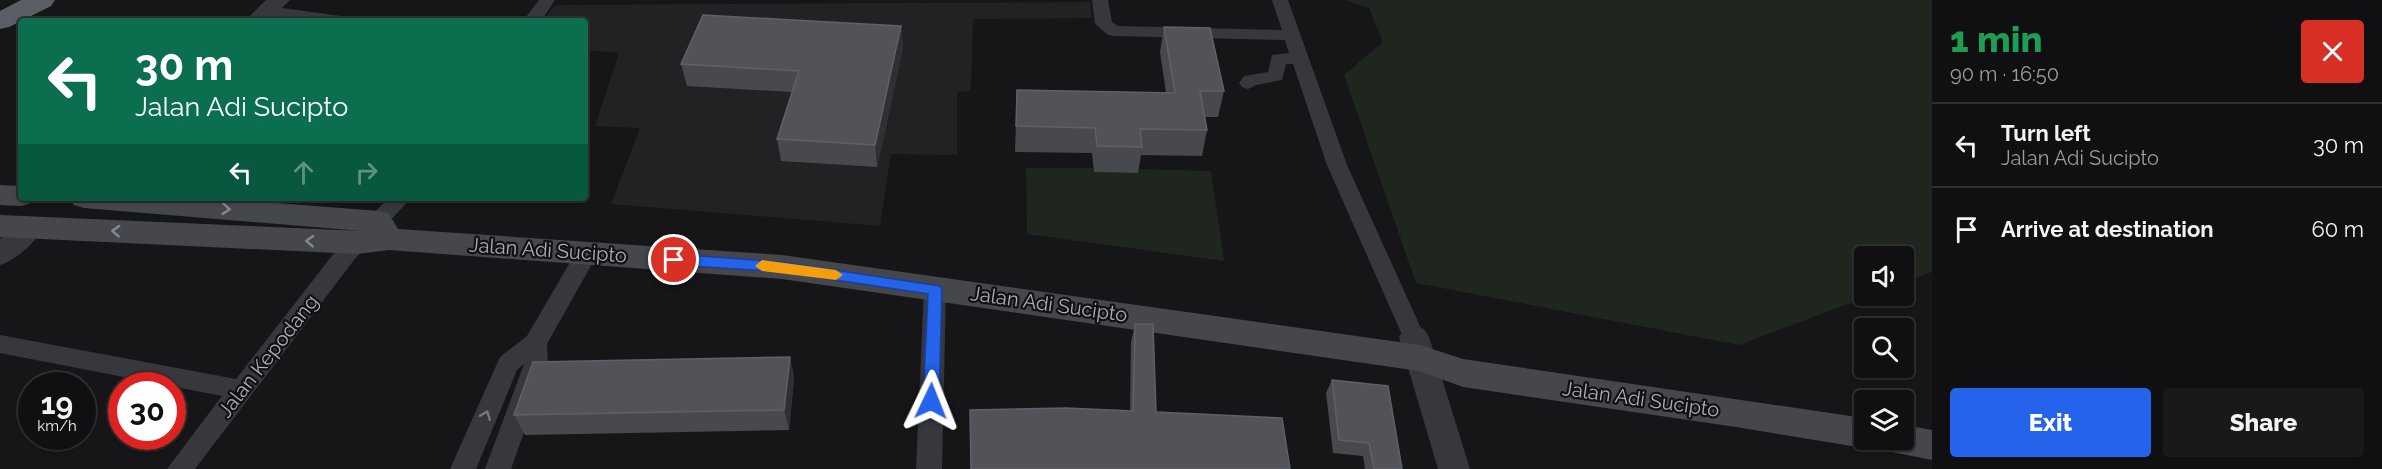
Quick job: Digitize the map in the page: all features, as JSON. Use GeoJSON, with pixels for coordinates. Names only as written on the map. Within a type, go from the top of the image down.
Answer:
{"type":"FeatureCollection","features":[{"type":"Feature","properties":{"kind":"highway"},"geometry":{"type":"LineString","coordinates":[[0,21],[42,0]]}},
{"type":"Feature","properties":{"kind":"highway"},"geometry":{"type":"LineString","coordinates":[[34,18],[70,0]]}},
{"type":"Feature","properties":{"kind":"highway"},"geometry":{"type":"LineString","coordinates":[[0,35],[18,26]]}},
{"type":"Feature","properties":{"kind":"main road"},"geometry":{"type":"LineString","coordinates":[[0,195],[18,196]]}},
{"type":"Feature","properties":{"kind":"main road","name":"Jalan Adi Sucipto"},"geometry":{"type":"LineString","coordinates":[[112,201],[587,254],[782,267],[935,290],[1417,348],[1462,357],[1854,416]]}},
{"type":"Feature","properties":{"kind":"main road","name":"Jalan Adi Sucipto"},"geometry":{"type":"LineString","coordinates":[[0,226],[357,243],[384,230]]}},
{"type":"Feature","properties":{"kind":"main road","name":"Jalan Adi Sucipto"},"geometry":{"type":"LineString","coordinates":[[1417,348],[1463,373],[1757,415],[1854,431]]}},
{"type":"Feature","properties":{"kind":"main road"},"geometry":{"type":"LineString","coordinates":[[1914,427],[1932,430]]}},
{"type":"Feature","properties":{"kind":"main road"},"geometry":{"type":"LineString","coordinates":[[1914,442],[1932,445]]}},
{"type":"Feature","properties":{"kind":"street"},"geometry":{"type":"LineString","coordinates":[[534,18],[547,0]]}},
{"type":"Feature","properties":{"kind":"street"},"geometry":{"type":"LineString","coordinates":[[1100,0],[1104,24],[1114,31],[1291,35]]}},
{"type":"Feature","properties":{"kind":"street"},"geometry":{"type":"LineString","coordinates":[[1280,0],[1336,165],[1417,348],[1454,469]]}},
{"type":"Feature","properties":{"kind":"street"},"geometry":{"type":"LineString","coordinates":[[267,10],[320,18]]}},
{"type":"Feature","properties":{"kind":"street"},"geometry":{"type":"LineString","coordinates":[[1248,83],[1250,80],[1276,76],[1278,59],[1300,58]]}},
{"type":"Feature","properties":{"kind":"street"},"geometry":{"type":"LineString","coordinates":[[384,230],[399,201]]}},
{"type":"Feature","properties":{"kind":"street"},"geometry":{"type":"LineString","coordinates":[[0,255],[31,227]]}},
{"type":"Feature","properties":{"kind":"street","name":"Jalan Kepodang"},"geometry":{"type":"LineString","coordinates":[[180,469],[346,254],[357,243]]}},
{"type":"Feature","properties":{"kind":"street"},"geometry":{"type":"LineString","coordinates":[[463,469],[508,364],[535,343],[587,254]]}},
{"type":"Feature","properties":{"kind":"street"},"geometry":{"type":"LineString","coordinates":[[929,469],[935,290]]}},
{"type":"Feature","properties":{"kind":"street"},"geometry":{"type":"LineString","coordinates":[[498,469],[536,365],[535,343]]}},
{"type":"Feature","properties":{"kind":"street"},"geometry":{"type":"LineString","coordinates":[[0,344],[242,390]]}},
{"type":"Feature","properties":{"kind":"shaded area"},"geometry":{"type":"Polygon","coordinates":[[[1345,0],[1932,0],[1932,272],[1914,278],[1914,246],[1854,246],[1854,302],[1739,345],[1416,283],[1344,75],[1383,42],[1369,8],[1345,0]]]}},
{"type":"Feature","properties":{"kind":"shaded area"},"geometry":{"type":"Polygon","coordinates":[[[1090,2],[1092,18],[973,19],[971,91],[957,92],[957,155],[891,154],[880,226],[611,204],[640,128],[595,126],[619,53],[588,50],[588,18],[545,18],[555,5],[1090,2]]]}},
{"type":"Feature","properties":{"kind":"shaded area"},"geometry":{"type":"Polygon","coordinates":[[[1026,168],[1093,168],[1094,172],[1137,173],[1138,169],[1211,171],[1224,261],[1027,234],[1026,168]]]}},
{"type":"Feature","properties":{"kind":"building"},"geometry":{"type":"Polygon","coordinates":[[[703,15],[901,26],[875,145],[777,139],[799,71],[681,64],[703,15]]]}},
{"type":"Feature","properties":{"kind":"building"},"geometry":{"type":"Polygon","coordinates":[[[1164,27],[1210,28],[1224,91],[1200,91],[1207,130],[1140,129],[1142,147],[1097,146],[1095,128],[1016,126],[1017,90],[1175,93],[1164,27]]]}},
{"type":"Feature","properties":{"kind":"building"},"geometry":{"type":"Polygon","coordinates":[[[1135,324],[1153,324],[1156,412],[1282,418],[1290,469],[971,469],[970,410],[1066,408],[1133,411],[1135,324]]]}},
{"type":"Feature","properties":{"kind":"building"},"geometry":{"type":"Polygon","coordinates":[[[790,357],[784,410],[514,415],[533,362],[790,357]]]}},
{"type":"Feature","properties":{"kind":"building"},"geometry":{"type":"Polygon","coordinates":[[[1332,380],[1388,386],[1402,469],[1374,469],[1369,443],[1339,440],[1332,380]]]}},
{"type":"Feature","properties":{"kind":"slow traffic"},"geometry":{"type":"LineString","coordinates":[[762,266],[836,275]]}},
{"type":"Feature","properties":{"kind":"route"},"geometry":{"type":"LineString","coordinates":[[674,260],[782,267],[935,290],[931,401]]}}]}
